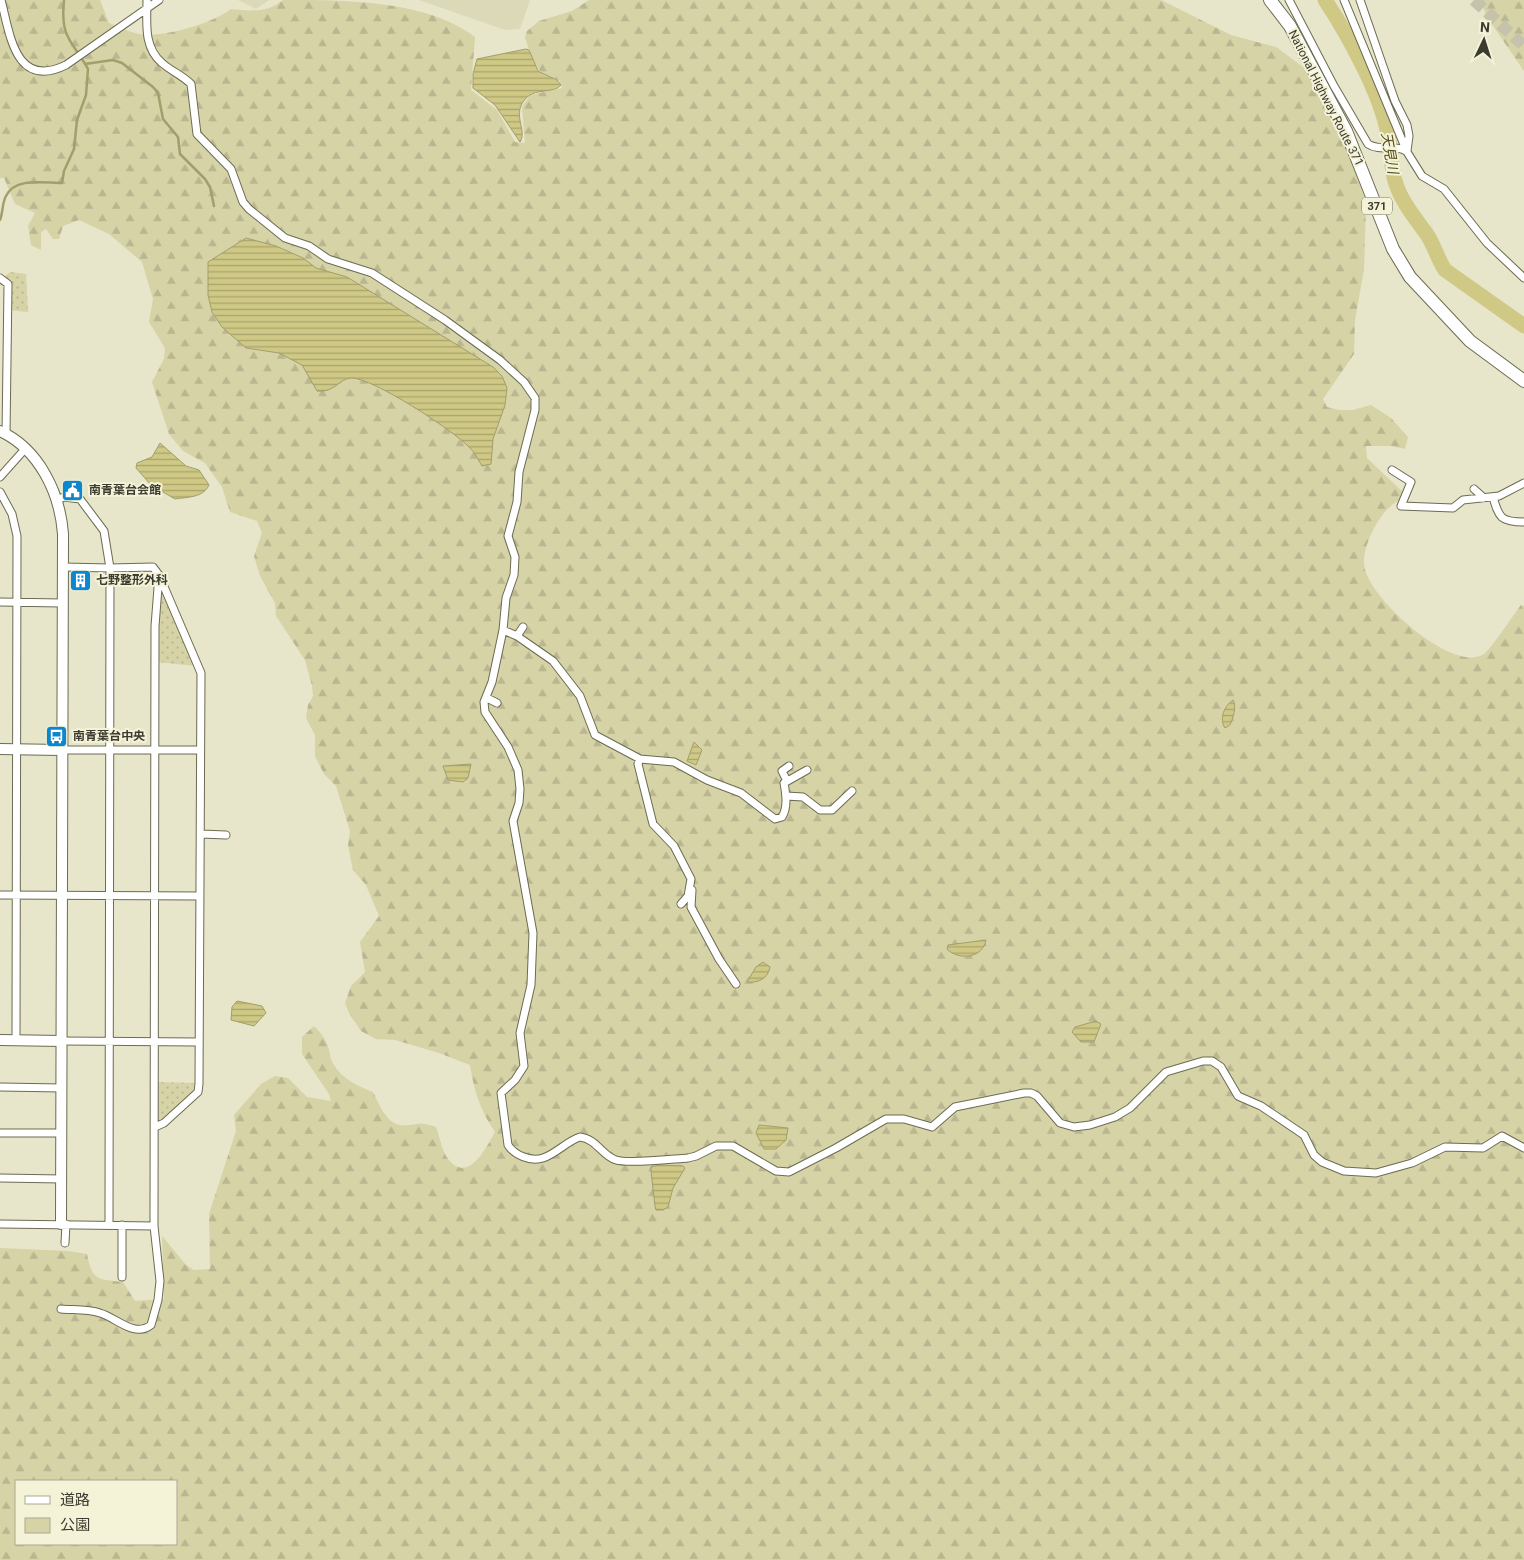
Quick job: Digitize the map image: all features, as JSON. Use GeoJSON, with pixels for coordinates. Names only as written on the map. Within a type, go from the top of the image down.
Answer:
{"type":"FeatureCollection","features":[{"type":"Feature","properties":{"kind":"highway","name":"National Highway Route 371"},"geometry":{"type":"LineString","coordinates":[[1270,0],[1290,26],[1346,131],[1393,249],[1410,278],[1470,341],[1524,381]]}},
{"type":"Feature","properties":{"kind":"street"},"geometry":{"type":"LineString","coordinates":[[1,0],[14,52],[23,63],[35,69],[48,71],[58,69],[75,60],[159,0]]}},
{"type":"Feature","properties":{"kind":"street"},"geometry":{"type":"LineString","coordinates":[[147,0],[146,24],[152,49],[160,62],[191,84],[197,134],[231,169],[243,202],[249,209],[285,238],[308,246],[328,259],[372,273],[410,298],[500,360],[530,389],[535,398],[535,410],[519,472],[517,502],[508,536],[515,558],[514,575],[506,598],[503,630],[492,682],[484,702],[485,712],[508,747],[518,770],[519,803],[513,821],[534,933],[531,985],[520,1033],[524,1066],[515,1080],[501,1092],[508,1145],[515,1153],[543,1158],[580,1137],[586,1138],[598,1145],[616,1160],[632,1162],[688,1158],[716,1146],[733,1146],[776,1171],[789,1172],[886,1120],[904,1119],[932,1127],[955,1107],[1024,1094],[1031,1093],[1037,1096],[1052,1115],[1066,1126],[1102,1122],[1130,1108],[1166,1072],[1203,1061],[1212,1061],[1221,1067],[1238,1096],[1261,1106],[1304,1135],[1314,1154],[1322,1162],[1344,1171],[1376,1172],[1412,1163],[1445,1147],[1484,1148],[1502,1136],[1524,1148]]}},
{"type":"Feature","properties":{"kind":"street"},"geometry":{"type":"LineString","coordinates":[[1289,0],[1334,86],[1368,144],[1378,148],[1404,150]]}},
{"type":"Feature","properties":{"kind":"street"},"geometry":{"type":"LineString","coordinates":[[1344,0],[1404,150],[1422,176],[1444,189],[1487,244],[1524,278]]}},
{"type":"Feature","properties":{"kind":"street"},"geometry":{"type":"LineString","coordinates":[[1360,0],[1395,101],[1407,125],[1409,136],[1404,150]]}},
{"type":"Feature","properties":{"kind":"street"},"geometry":{"type":"LineString","coordinates":[[0,278],[8,284],[3,433],[25,450],[41,468],[57,500],[62,520],[64,567],[62,603],[62,1179],[65,1243]]}},
{"type":"Feature","properties":{"kind":"street"},"geometry":{"type":"LineString","coordinates":[[0,477],[25,450]]}},
{"type":"Feature","properties":{"kind":"street"},"geometry":{"type":"LineString","coordinates":[[1392,470],[1411,482],[1400,506],[1453,508],[1463,500],[1499,496],[1524,483]]}},
{"type":"Feature","properties":{"kind":"street"},"geometry":{"type":"LineString","coordinates":[[1474,489],[1484,498]]}},
{"type":"Feature","properties":{"kind":"street"},"geometry":{"type":"LineString","coordinates":[[0,492],[17,528],[16,1040]]}},
{"type":"Feature","properties":{"kind":"street"},"geometry":{"type":"LineString","coordinates":[[57,500],[64,497],[80,498],[104,531],[110,568],[109,1224]]}},
{"type":"Feature","properties":{"kind":"street"},"geometry":{"type":"LineString","coordinates":[[1493,497],[1498,514],[1505,521],[1524,522]]}},
{"type":"Feature","properties":{"kind":"street"},"geometry":{"type":"LineString","coordinates":[[64,567],[153,567],[159,576],[201,673],[198,1092],[164,1123],[154,1127]]}},
{"type":"Feature","properties":{"kind":"street"},"geometry":{"type":"LineString","coordinates":[[61,1309],[101,1313],[130,1328],[143,1330],[150,1326],[158,1300],[160,1281],[154,1226],[154,896],[155,626],[159,576]]}},
{"type":"Feature","properties":{"kind":"street"},"geometry":{"type":"LineString","coordinates":[[0,602],[62,603]]}},
{"type":"Feature","properties":{"kind":"street"},"geometry":{"type":"LineString","coordinates":[[517,636],[523,627]]}},
{"type":"Feature","properties":{"kind":"street"},"geometry":{"type":"LineString","coordinates":[[503,630],[517,636],[553,661],[580,696],[595,735],[640,759],[674,762],[707,780],[742,793],[774,819],[782,817],[784,812],[786,795],[784,783],[807,770]]}},
{"type":"Feature","properties":{"kind":"street"},"geometry":{"type":"LineString","coordinates":[[486,698],[497,703]]}},
{"type":"Feature","properties":{"kind":"street"},"geometry":{"type":"LineString","coordinates":[[0,749],[200,750]]}},
{"type":"Feature","properties":{"kind":"street"},"geometry":{"type":"LineString","coordinates":[[640,759],[638,764],[653,824],[674,846],[693,884],[691,907],[719,959],[736,984]]}},
{"type":"Feature","properties":{"kind":"street"},"geometry":{"type":"LineString","coordinates":[[787,781],[782,770],[789,766]]}},
{"type":"Feature","properties":{"kind":"street"},"geometry":{"type":"LineString","coordinates":[[786,795],[803,798],[820,810],[832,810],[852,791]]}},
{"type":"Feature","properties":{"kind":"street"},"geometry":{"type":"LineString","coordinates":[[786,795],[798,794]]}},
{"type":"Feature","properties":{"kind":"street"},"geometry":{"type":"LineString","coordinates":[[201,834],[226,835]]}},
{"type":"Feature","properties":{"kind":"street"},"geometry":{"type":"LineString","coordinates":[[681,904],[688,896],[690,879]]}},
{"type":"Feature","properties":{"kind":"street"},"geometry":{"type":"LineString","coordinates":[[0,896],[200,896]]}},
{"type":"Feature","properties":{"kind":"street"},"geometry":{"type":"LineString","coordinates":[[0,1040],[199,1042]]}},
{"type":"Feature","properties":{"kind":"street"},"geometry":{"type":"LineString","coordinates":[[0,1087],[62,1088]]}},
{"type":"Feature","properties":{"kind":"street"},"geometry":{"type":"LineString","coordinates":[[0,1133],[62,1133]]}},
{"type":"Feature","properties":{"kind":"street"},"geometry":{"type":"LineString","coordinates":[[0,1178],[62,1179]]}},
{"type":"Feature","properties":{"kind":"street"},"geometry":{"type":"LineString","coordinates":[[0,1224],[154,1226]]}},
{"type":"Feature","properties":{"kind":"street"},"geometry":{"type":"LineString","coordinates":[[122,1225],[122,1277]]}},
{"type":"Feature","properties":{"kind":"shaded area"},"geometry":{"type":"Polygon","coordinates":[[[238,0],[269,0],[256,9],[238,0]]]}},
{"type":"Feature","properties":{"kind":"shaded area"},"geometry":{"type":"Polygon","coordinates":[[[419,0],[530,0],[519,29],[505,30],[419,0]]]}},
{"type":"Feature","properties":{"kind":"shaded area"},"geometry":{"type":"Polygon","coordinates":[[[529,50],[538,71],[557,80],[561,85],[558,88],[531,94],[522,103],[519,115],[522,132],[520,142],[495,105],[473,88],[473,74],[477,59],[529,50]]]}},
{"type":"Feature","properties":{"kind":"shaded area"},"geometry":{"type":"Polygon","coordinates":[[[246,238],[276,246],[303,258],[316,268],[347,277],[493,367],[502,376],[507,388],[505,405],[493,439],[491,464],[482,466],[471,449],[460,439],[394,395],[361,380],[351,378],[328,390],[317,391],[302,365],[279,353],[246,348],[222,327],[212,312],[208,295],[208,262],[246,238]]]}},
{"type":"Feature","properties":{"kind":"shaded area"},"geometry":{"type":"Polygon","coordinates":[[[160,443],[186,466],[199,470],[209,485],[203,492],[199,495],[175,499],[151,485],[136,468],[137,463],[152,457],[160,443]]]}},
{"type":"Feature","properties":{"kind":"shaded area"},"geometry":{"type":"Polygon","coordinates":[[[1233,700],[1235,709],[1233,716],[1230,725],[1225,728],[1222,721],[1223,713],[1233,700]]]}},
{"type":"Feature","properties":{"kind":"shaded area"},"geometry":{"type":"Polygon","coordinates":[[[694,742],[702,750],[696,765],[687,761],[694,742]]]}},
{"type":"Feature","properties":{"kind":"shaded area"},"geometry":{"type":"Polygon","coordinates":[[[471,764],[468,778],[463,782],[448,780],[443,766],[471,764]]]}},
{"type":"Feature","properties":{"kind":"shaded area"},"geometry":{"type":"Polygon","coordinates":[[[986,940],[980,951],[970,956],[958,955],[947,949],[948,945],[986,940]]]}},
{"type":"Feature","properties":{"kind":"shaded area"},"geometry":{"type":"Polygon","coordinates":[[[763,962],[770,967],[767,975],[759,981],[747,982],[756,967],[763,962]]]}},
{"type":"Feature","properties":{"kind":"shaded area"},"geometry":{"type":"Polygon","coordinates":[[[237,1001],[262,1006],[266,1013],[254,1026],[231,1020],[232,1007],[237,1001]]]}},
{"type":"Feature","properties":{"kind":"shaded area"},"geometry":{"type":"Polygon","coordinates":[[[1096,1021],[1101,1024],[1094,1042],[1081,1042],[1072,1032],[1075,1027],[1096,1021]]]}},
{"type":"Feature","properties":{"kind":"shaded area"},"geometry":{"type":"Polygon","coordinates":[[[759,1125],[788,1128],[786,1140],[776,1149],[764,1149],[756,1133],[759,1125]]]}},
{"type":"Feature","properties":{"kind":"shaded area"},"geometry":{"type":"Polygon","coordinates":[[[659,1165],[683,1166],[685,1168],[673,1188],[668,1207],[663,1210],[656,1210],[651,1171],[651,1167],[659,1165]]]}},
{"type":"Feature","properties":{"kind":"green space"},"geometry":{"type":"Polygon","coordinates":[[[0,0],[100,0],[109,23],[128,31],[149,35],[173,32],[200,25],[223,15],[231,9],[265,9],[283,0],[359,2],[409,9],[455,25],[475,37],[471,90],[497,110],[515,142],[525,143],[522,107],[530,95],[562,88],[560,81],[540,71],[534,63],[525,38],[527,31],[539,21],[572,11],[589,0],[1161,0],[1231,35],[1276,47],[1307,70],[1332,112],[1366,203],[1364,269],[1355,320],[1354,354],[1323,399],[1327,407],[1339,410],[1353,410],[1371,405],[1391,418],[1408,437],[1405,449],[1392,446],[1366,446],[1367,458],[1407,496],[1394,503],[1386,511],[1372,532],[1364,556],[1368,577],[1378,594],[1412,628],[1432,643],[1452,653],[1470,657],[1484,654],[1521,605],[1524,606],[1524,1560],[0,1560],[0,1248],[68,1251],[87,1254],[94,1274],[102,1279],[123,1282],[135,1301],[164,1299],[162,1236],[186,1265],[194,1270],[210,1269],[209,1214],[236,1131],[234,1115],[261,1084],[275,1076],[288,1078],[307,1097],[331,1101],[329,1094],[302,1054],[302,1037],[314,1026],[325,1040],[333,1063],[341,1074],[356,1085],[373,1092],[386,1116],[396,1124],[423,1124],[436,1127],[445,1153],[456,1166],[464,1168],[477,1160],[495,1132],[478,1100],[470,1065],[439,1053],[395,1040],[376,1039],[361,1031],[349,1013],[345,1003],[351,986],[365,972],[360,942],[379,916],[366,885],[353,870],[348,845],[350,831],[336,786],[324,774],[315,756],[315,735],[306,718],[308,705],[313,696],[312,686],[305,660],[276,616],[275,603],[260,576],[254,556],[262,533],[257,521],[230,512],[222,487],[205,463],[183,451],[169,434],[152,382],[164,359],[165,348],[149,322],[153,299],[142,262],[109,234],[79,220],[63,226],[59,239],[53,239],[46,229],[41,232],[41,250],[31,245],[28,226],[35,213],[15,204],[4,178],[0,178],[0,0]]]}},
{"type":"Feature","properties":{"kind":"green space"},"geometry":{"type":"Polygon","coordinates":[[[1480,0],[1524,0],[1524,71],[1487,17],[1480,0]]]}},
{"type":"Feature","properties":{"kind":"green space"},"geometry":{"type":"Polygon","coordinates":[[[10,272],[26,274],[28,312],[9,310],[4,277],[10,272]]]}},
{"type":"Feature","properties":{"kind":"green space"},"geometry":{"type":"Polygon","coordinates":[[[159,582],[196,666],[157,662],[159,582]]]}},
{"type":"Feature","properties":{"kind":"green space"},"geometry":{"type":"Polygon","coordinates":[[[155,1082],[194,1083],[197,1086],[193,1096],[155,1126],[155,1082]]]}},
{"type":"Feature","properties":{"kind":"waterway"},"geometry":{"type":"LineString","coordinates":[[0,220],[6,196],[16,186],[31,182],[62,183],[64,171],[74,149],[77,120],[86,95],[88,69],[68,38],[64,23],[64,0]]}},
{"type":"Feature","properties":{"kind":"waterway","name":"天見川"},"geometry":{"type":"LineString","coordinates":[[1325,0],[1344,30],[1371,83],[1384,119],[1394,178],[1399,191],[1409,210],[1429,237],[1445,270],[1524,326]]}},
{"type":"Feature","properties":{"kind":"waterway"},"geometry":{"type":"LineString","coordinates":[[85,64],[113,60],[122,63],[153,87],[158,93],[163,119],[178,137],[180,154],[205,179],[210,187],[214,206]]}},
{"type":"Feature","properties":{"kind":"tunnel"},"geometry":{"type":"LineString","coordinates":[[1474,0],[1524,46]]}},
{"type":"Feature","properties":{"kind":"place","name":"南青葉台会館"},"geometry":{"type":"Point","coordinates":[73,490]}},
{"type":"Feature","properties":{"kind":"place","name":"七野整形外科"},"geometry":{"type":"Point","coordinates":[80,580]}},
{"type":"Feature","properties":{"kind":"place","name":"南青葉台中央"},"geometry":{"type":"Point","coordinates":[57,736]}}]}
